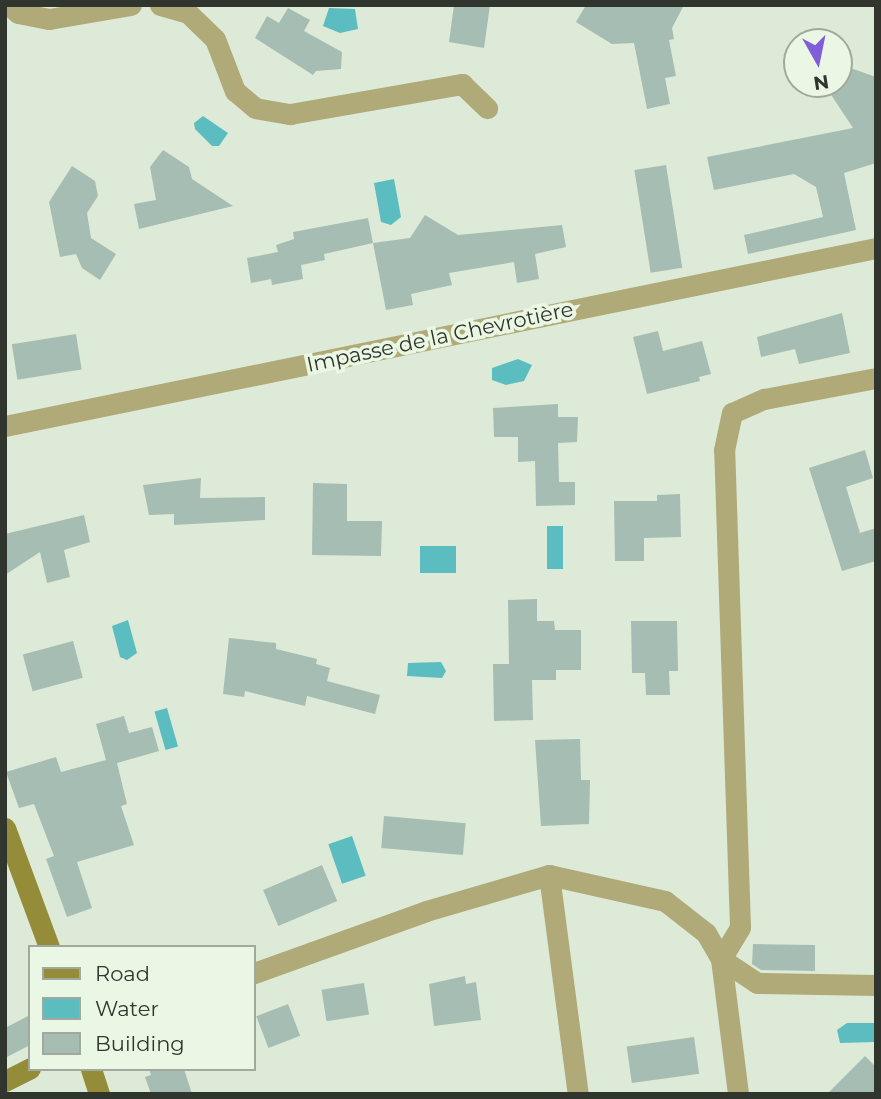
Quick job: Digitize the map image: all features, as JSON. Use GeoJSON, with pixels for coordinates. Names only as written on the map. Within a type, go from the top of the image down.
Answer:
{"type":"FeatureCollection","features":[{"type":"Feature","properties":{"kind":"main road"},"geometry":{"type":"LineString","coordinates":[[5,828],[48,945]]}},
{"type":"Feature","properties":{"kind":"main road"},"geometry":{"type":"LineString","coordinates":[[5,1081],[28,1070]]}},
{"type":"Feature","properties":{"kind":"main road"},"geometry":{"type":"LineString","coordinates":[[92,1071],[99,1094]]}},
{"type":"Feature","properties":{"kind":"street"},"geometry":{"type":"LineString","coordinates":[[9,5],[18,13],[49,19],[131,5]]}},
{"type":"Feature","properties":{"kind":"street"},"geometry":{"type":"LineString","coordinates":[[160,5],[188,13],[215,39],[235,91],[255,108],[290,114],[462,84],[486,108]]}},
{"type":"Feature","properties":{"kind":"street","name":"Impasse de la Chevrotière"},"geometry":{"type":"LineString","coordinates":[[5,426],[876,248]]}},
{"type":"Feature","properties":{"kind":"street"},"geometry":{"type":"LineString","coordinates":[[721,959],[740,927],[724,450],[732,413],[764,398],[876,378]]}},
{"type":"Feature","properties":{"kind":"street"},"geometry":{"type":"LineString","coordinates":[[549,875],[578,1094]]}},
{"type":"Feature","properties":{"kind":"street"},"geometry":{"type":"LineString","coordinates":[[256,972],[426,911],[549,875],[665,901],[706,933],[721,959],[738,1094]]}},
{"type":"Feature","properties":{"kind":"street"},"geometry":{"type":"LineString","coordinates":[[721,959],[757,983],[876,985]]}},
{"type":"Feature","properties":{"kind":"water"},"geometry":{"type":"Polygon","coordinates":[[[329,8],[355,9],[358,29],[340,33],[323,26],[329,8]]]}},
{"type":"Feature","properties":{"kind":"water"},"geometry":{"type":"Polygon","coordinates":[[[203,116],[228,133],[219,146],[212,146],[195,129],[194,123],[203,116]]]}},
{"type":"Feature","properties":{"kind":"water"},"geometry":{"type":"Polygon","coordinates":[[[394,179],[401,217],[391,225],[381,222],[374,183],[394,179]]]}},
{"type":"Feature","properties":{"kind":"water"},"geometry":{"type":"Polygon","coordinates":[[[518,359],[532,365],[524,381],[506,385],[492,380],[492,368],[518,359]]]}},
{"type":"Feature","properties":{"kind":"water"},"geometry":{"type":"Polygon","coordinates":[[[547,526],[563,526],[563,569],[547,569],[547,526]]]}},
{"type":"Feature","properties":{"kind":"water"},"geometry":{"type":"Polygon","coordinates":[[[420,546],[456,546],[456,573],[420,573],[420,546]]]}},
{"type":"Feature","properties":{"kind":"water"},"geometry":{"type":"Polygon","coordinates":[[[128,620],[137,653],[127,660],[120,657],[112,626],[128,620]]]}},
{"type":"Feature","properties":{"kind":"water"},"geometry":{"type":"Polygon","coordinates":[[[441,662],[446,671],[442,678],[407,676],[408,663],[441,662]]]}},
{"type":"Feature","properties":{"kind":"water"},"geometry":{"type":"Polygon","coordinates":[[[167,708],[178,746],[166,750],[155,712],[167,708]]]}},
{"type":"Feature","properties":{"kind":"water"},"geometry":{"type":"Polygon","coordinates":[[[352,836],[366,876],[342,884],[328,844],[352,836]]]}},
{"type":"Feature","properties":{"kind":"water"},"geometry":{"type":"Polygon","coordinates":[[[847,1023],[876,1023],[876,1042],[840,1043],[837,1030],[847,1023]]]}},
{"type":"Feature","properties":{"kind":"building"},"geometry":{"type":"Polygon","coordinates":[[[454,5],[490,5],[484,48],[449,42],[454,5]]]}},
{"type":"Feature","properties":{"kind":"building"},"geometry":{"type":"Polygon","coordinates":[[[586,5],[684,5],[672,28],[674,39],[669,40],[676,76],[665,78],[670,104],[647,109],[634,43],[612,44],[576,22],[586,5]]]}},
{"type":"Feature","properties":{"kind":"building"},"geometry":{"type":"Polygon","coordinates":[[[288,8],[310,20],[304,31],[342,52],[341,69],[316,71],[313,75],[255,38],[267,16],[279,23],[288,8]]]}},
{"type":"Feature","properties":{"kind":"building"},"geometry":{"type":"Polygon","coordinates":[[[853,69],[876,77],[876,163],[844,173],[856,230],[748,254],[744,235],[823,217],[816,187],[794,174],[714,190],[707,157],[853,128],[833,98],[853,98],[853,69]]]}},
{"type":"Feature","properties":{"kind":"building"},"geometry":{"type":"Polygon","coordinates":[[[163,150],[189,167],[192,179],[233,206],[139,229],[134,204],[156,200],[150,167],[163,150]]]}},
{"type":"Feature","properties":{"kind":"building"},"geometry":{"type":"Polygon","coordinates":[[[666,165],[682,268],[651,273],[634,170],[666,165]]]}},
{"type":"Feature","properties":{"kind":"building"},"geometry":{"type":"Polygon","coordinates":[[[72,166],[95,181],[98,196],[87,213],[91,238],[116,254],[100,280],[82,268],[76,254],[60,257],[49,202],[72,166]]]}},
{"type":"Feature","properties":{"kind":"building"},"geometry":{"type":"Polygon","coordinates":[[[425,215],[458,235],[562,225],[566,247],[535,254],[539,279],[517,283],[514,262],[449,273],[452,285],[411,294],[413,305],[386,310],[373,243],[410,238],[425,215]]]}},
{"type":"Feature","properties":{"kind":"building"},"geometry":{"type":"Polygon","coordinates":[[[368,218],[373,243],[324,254],[325,260],[301,265],[303,279],[272,285],[271,279],[251,283],[247,258],[278,252],[276,245],[294,239],[293,232],[368,218]]]}},
{"type":"Feature","properties":{"kind":"building"},"geometry":{"type":"Polygon","coordinates":[[[842,313],[850,353],[799,364],[795,349],[761,357],[757,337],[842,313]]]}},
{"type":"Feature","properties":{"kind":"building"},"geometry":{"type":"Polygon","coordinates":[[[658,331],[663,351],[702,341],[711,374],[699,377],[700,381],[647,394],[633,337],[658,331]]]}},
{"type":"Feature","properties":{"kind":"building"},"geometry":{"type":"Polygon","coordinates":[[[76,334],[82,370],[17,380],[12,344],[76,334]]]}},
{"type":"Feature","properties":{"kind":"building"},"geometry":{"type":"Polygon","coordinates":[[[558,404],[558,417],[578,417],[577,442],[558,443],[559,482],[575,482],[575,505],[536,506],[535,461],[518,462],[518,437],[494,437],[493,408],[558,404]]]}},
{"type":"Feature","properties":{"kind":"building"},"geometry":{"type":"Polygon","coordinates":[[[865,450],[873,478],[846,487],[860,533],[876,528],[876,561],[842,571],[809,468],[865,450]]]}},
{"type":"Feature","properties":{"kind":"building"},"geometry":{"type":"Polygon","coordinates":[[[201,478],[200,498],[265,497],[265,520],[174,525],[174,514],[149,515],[143,485],[201,478]]]}},
{"type":"Feature","properties":{"kind":"building"},"geometry":{"type":"Polygon","coordinates":[[[313,483],[347,484],[347,521],[382,521],[381,556],[312,555],[313,483]]]}},
{"type":"Feature","properties":{"kind":"building"},"geometry":{"type":"Polygon","coordinates":[[[680,494],[681,537],[644,538],[644,561],[615,561],[614,501],[657,501],[657,495],[680,494]]]}},
{"type":"Feature","properties":{"kind":"building"},"geometry":{"type":"Polygon","coordinates":[[[84,515],[90,542],[64,550],[70,577],[47,583],[40,552],[5,575],[5,534],[84,515]]]}},
{"type":"Feature","properties":{"kind":"building"},"geometry":{"type":"Polygon","coordinates":[[[537,599],[537,621],[554,621],[555,630],[581,630],[581,670],[556,670],[556,680],[532,680],[533,720],[494,721],[493,664],[509,664],[508,600],[537,599]]]}},
{"type":"Feature","properties":{"kind":"building"},"geometry":{"type":"Polygon","coordinates":[[[631,621],[677,621],[678,671],[669,671],[670,695],[646,695],[645,673],[632,673],[631,621]]]}},
{"type":"Feature","properties":{"kind":"building"},"geometry":{"type":"Polygon","coordinates":[[[229,638],[276,643],[276,649],[317,659],[316,664],[330,668],[327,681],[380,695],[375,714],[307,696],[305,706],[245,691],[244,697],[223,694],[229,638]]]}},
{"type":"Feature","properties":{"kind":"building"},"geometry":{"type":"Polygon","coordinates":[[[73,641],[83,678],[33,691],[23,654],[73,641]]]}},
{"type":"Feature","properties":{"kind":"building"},"geometry":{"type":"Polygon","coordinates":[[[124,716],[129,733],[152,727],[159,751],[117,763],[127,804],[121,806],[134,845],[77,862],[92,908],[67,917],[46,859],[54,856],[34,804],[19,808],[6,772],[56,757],[61,772],[106,760],[96,724],[124,716]]]}},
{"type":"Feature","properties":{"kind":"building"},"geometry":{"type":"Polygon","coordinates":[[[580,739],[581,780],[590,780],[589,824],[541,826],[535,740],[580,739]]]}},
{"type":"Feature","properties":{"kind":"building"},"geometry":{"type":"Polygon","coordinates":[[[384,816],[466,823],[463,855],[381,848],[384,816]]]}},
{"type":"Feature","properties":{"kind":"building"},"geometry":{"type":"Polygon","coordinates":[[[322,865],[337,901],[278,926],[263,890],[322,865]]]}},
{"type":"Feature","properties":{"kind":"building"},"geometry":{"type":"Polygon","coordinates":[[[753,944],[815,945],[815,971],[761,970],[752,964],[753,944]]]}},
{"type":"Feature","properties":{"kind":"building"},"geometry":{"type":"Polygon","coordinates":[[[465,976],[466,984],[476,982],[481,1020],[434,1026],[429,984],[465,976]]]}},
{"type":"Feature","properties":{"kind":"building"},"geometry":{"type":"Polygon","coordinates":[[[364,983],[369,1015],[327,1021],[322,990],[364,983]]]}},
{"type":"Feature","properties":{"kind":"building"},"geometry":{"type":"Polygon","coordinates":[[[288,1004],[300,1036],[268,1048],[256,1016],[288,1004]]]}},
{"type":"Feature","properties":{"kind":"building"},"geometry":{"type":"Polygon","coordinates":[[[28,1016],[28,1046],[5,1058],[5,1028],[28,1016]]]}},
{"type":"Feature","properties":{"kind":"building"},"geometry":{"type":"Polygon","coordinates":[[[694,1037],[699,1074],[632,1083],[627,1046],[694,1037]]]}},
{"type":"Feature","properties":{"kind":"building"},"geometry":{"type":"Polygon","coordinates":[[[865,1056],[876,1067],[876,1094],[827,1094],[865,1056]]]}},
{"type":"Feature","properties":{"kind":"building"},"geometry":{"type":"Polygon","coordinates":[[[150,1071],[185,1071],[192,1094],[151,1094],[145,1077],[151,1075],[150,1071]]]}}]}
